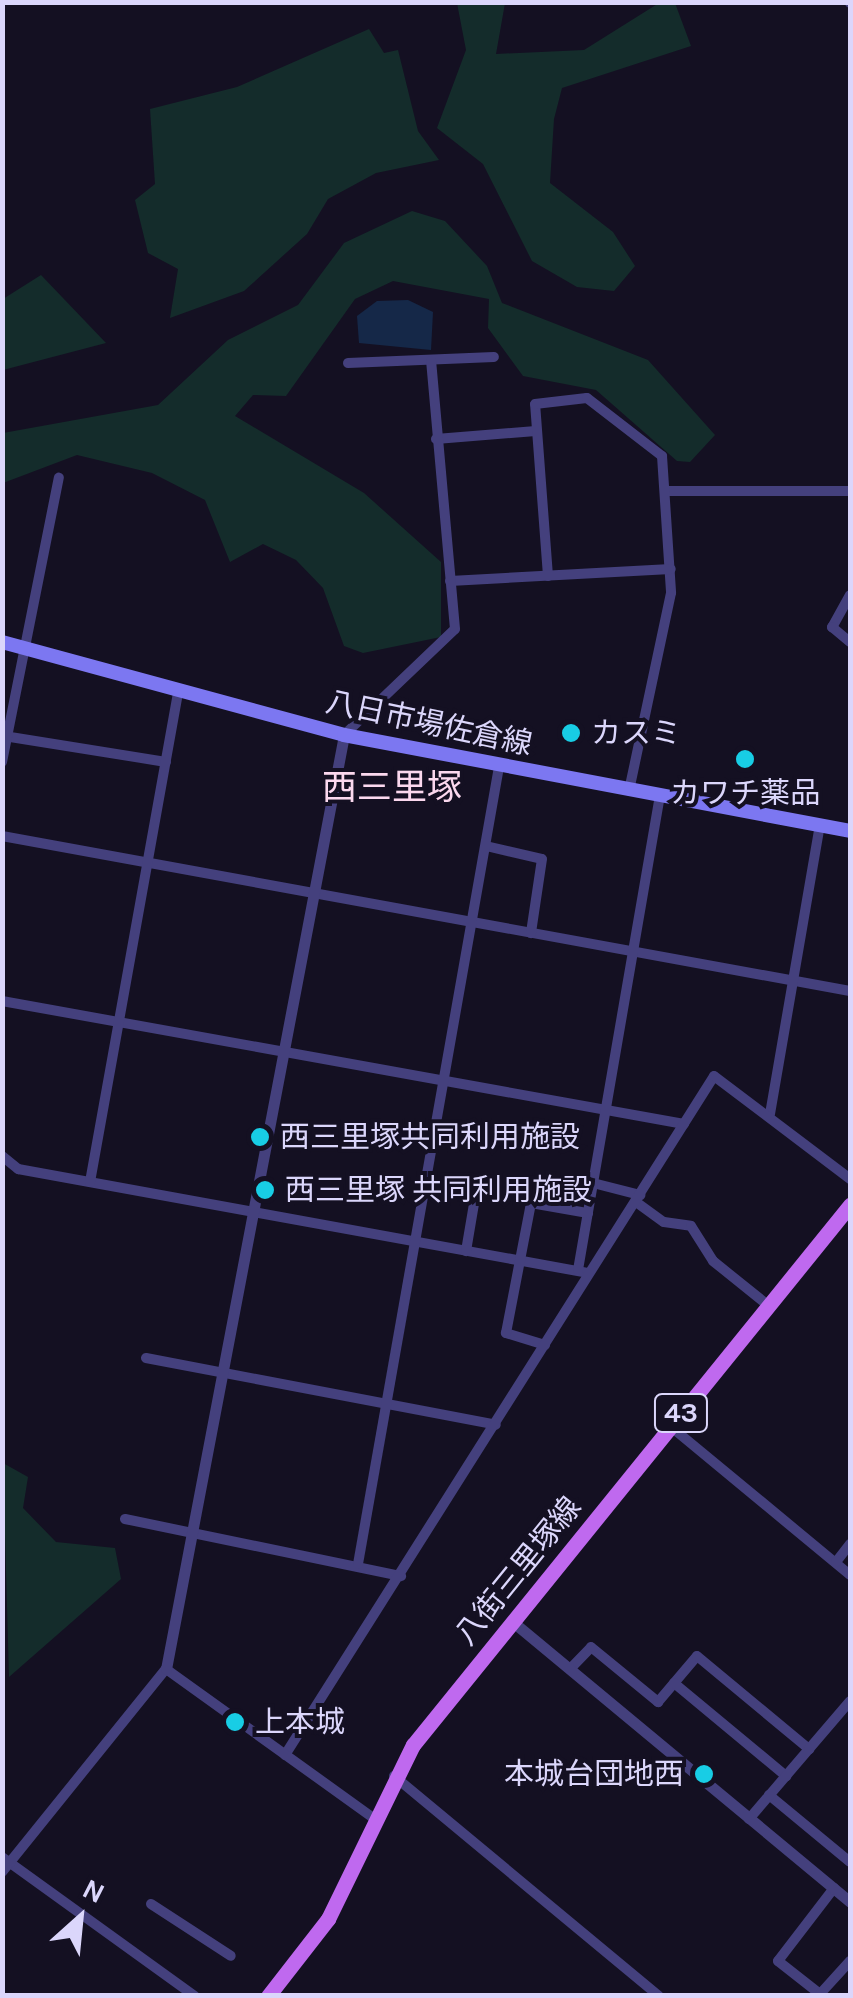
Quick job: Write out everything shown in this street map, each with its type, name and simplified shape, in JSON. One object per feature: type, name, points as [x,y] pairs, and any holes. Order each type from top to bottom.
[{"type":"main road","name":"八日市場佐倉線","points":[[2,642],[344,734],[500,767],[850,831]]},
{"type":"main road","name":"八街三里塚線","points":[[268,1996],[328,1918],[394,1776],[513,1622],[850,1206]]},
{"type":"street","points":[[348,363],[494,357]]},
{"type":"street","points":[[196,1996],[5,1864],[166,1669],[310,892],[344,734],[452,638],[431,361]]},
{"type":"street","points":[[548,576],[536,431],[544,396],[587,398],[662,456],[671,569],[629,791]]},
{"type":"street","points":[[436,439],[536,431]]},
{"type":"street","points":[[2,762],[21,648],[59,478]]},
{"type":"street","points":[[665,491],[850,491]]},
{"type":"street","points":[[450,581],[671,569]]},
{"type":"street","points":[[850,595],[832,628],[850,642]]},
{"type":"street","points":[[90,1182],[178,691]]},
{"type":"street","points":[[5,736],[166,762]]},
{"type":"street","points":[[358,1564],[500,767]]},
{"type":"street","points":[[583,1272],[588,1213],[660,796]]},
{"type":"street","points":[[770,1114],[820,826]]},
{"type":"street","points":[[2,836],[850,992]]},
{"type":"street","points":[[486,846],[542,859],[530,933]]},
{"type":"street","points":[[2,1001],[684,1124]]},
{"type":"street","points":[[286,1755],[496,1426],[583,1272],[638,1198],[714,1076],[770,1114],[850,1179]]},
{"type":"street","points":[[2,1156],[18,1169],[583,1272]]},
{"type":"street","points":[[428,1182],[476,1192],[466,1251]]},
{"type":"street","points":[[594,1183],[638,1198],[664,1222],[692,1226],[712,1261],[769,1306]]},
{"type":"street","points":[[545,1345],[506,1333],[531,1203],[588,1213]]},
{"type":"street","points":[[146,1358],[496,1426]]},
{"type":"street","points":[[670,1426],[850,1574]]},
{"type":"street","points":[[125,1520],[358,1564],[401,1576]]},
{"type":"street","points":[[836,1562],[850,1544]]},
{"type":"street","points":[[513,1622],[850,1902]]},
{"type":"street","points":[[570,1669],[590,1647],[658,1702],[697,1656],[809,1749]]},
{"type":"street","points":[[166,1669],[374,1819]]},
{"type":"street","points":[[674,1683],[786,1776]]},
{"type":"street","points":[[750,1818],[850,1701]]},
{"type":"street","points":[[394,1776],[659,1996]]},
{"type":"street","points":[[770,1795],[850,1862]]},
{"type":"street","points":[[834,1888],[778,1961],[820,1994],[850,1962]]},
{"type":"street","points":[[151,1904],[232,1956]]},
{"type":"green space","points":[[457,3],[505,3],[496,54],[584,50],[659,3],[675,3],[691,46],[562,88],[554,119],[550,183],[613,232],[635,266],[614,291],[577,287],[532,261],[483,164],[437,128],[466,50]]},
{"type":"green space","points":[[369,29],[384,53],[398,50],[418,131],[439,160],[376,173],[328,199],[307,234],[244,291],[170,318],[178,269],[148,253],[135,200],[155,184],[150,109],[237,87]]},
{"type":"green space","points":[[412,211],[445,221],[487,266],[502,303],[648,360],[715,435],[690,462],[677,461],[596,390],[523,376],[488,328],[489,299],[393,281],[355,299],[286,396],[253,395],[235,416],[364,493],[441,562],[441,637],[363,653],[344,646],[323,588],[296,560],[263,544],[230,562],[205,500],[152,473],[77,455],[3,483],[3,433],[158,405],[228,340],[298,305],[344,243]]},
{"type":"green space","points":[[41,275],[106,343],[3,370],[3,299]]},
{"type":"green space","points":[[3,1463],[28,1477],[23,1508],[56,1542],[115,1548],[121,1579],[9,1677]]},
{"type":"water","points":[[408,300],[433,312],[431,350],[359,343],[357,316],[377,301]]},
{"type":"place","name":"カスミ","points":[[571,733]]},
{"type":"place","name":"カワチ薬品","points":[[745,759]]},
{"type":"place","name":"西三里塚共同利用施設","points":[[260,1137]]},
{"type":"place","name":"西三里塚 共同利用施設","points":[[265,1190]]},
{"type":"place","name":"上本城","points":[[235,1722]]},
{"type":"place","name":"本城台団地西","points":[[704,1774]]},
{"type":"district","name":"西三里塚","points":[[392,788]]}]
